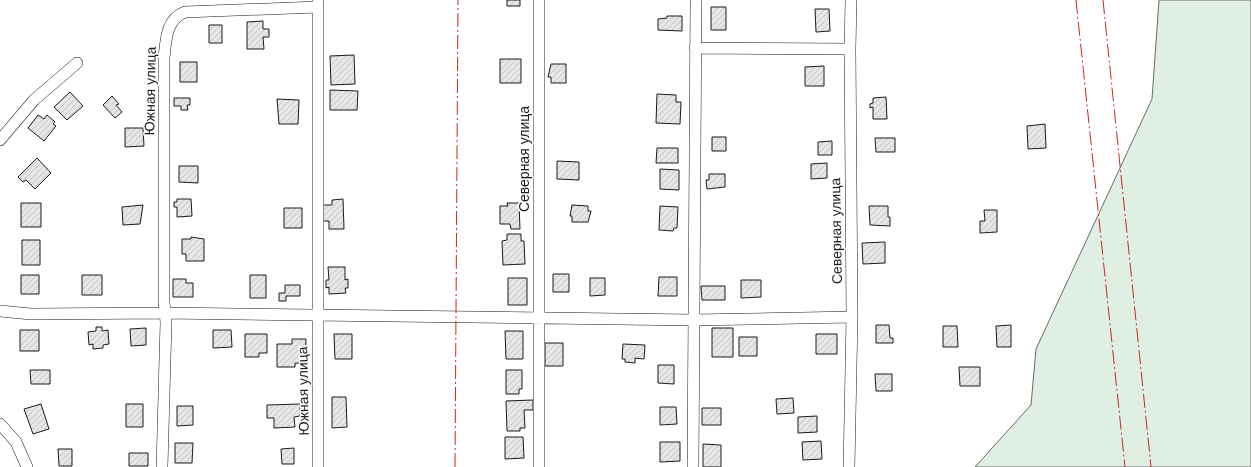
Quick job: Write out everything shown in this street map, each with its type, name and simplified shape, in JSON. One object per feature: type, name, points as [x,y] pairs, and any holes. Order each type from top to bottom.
[{"type":"street","name":"Северная улица","points":[[539,0],[539,467]]},
{"type":"street","points":[[693,467],[696,0]]},
{"type":"street","name":"Северная улица","points":[[850,467],[852,317],[851,0]]},
{"type":"street","name":"Южная улица","points":[[162,467],[166,322],[164,313],[164,58],[169,26],[175,17],[185,12],[318,4],[318,467]]},
{"type":"street","points":[[695,48],[850,49]]},
{"type":"street","points":[[0,140],[34,100],[77,63]]},
{"type":"street","points":[[0,311],[31,314],[164,313],[693,320],[852,317]]},
{"type":"street","points":[[0,424],[16,442],[27,467]]},
{"type":"green space","points":[[1159,0],[1251,0],[1251,467],[975,467],[1031,405],[1036,349],[1152,99]]},
{"type":"building","points":[[507,0],[520,0],[520,6],[507,6]]},
{"type":"building","points":[[711,7],[726,7],[726,30],[711,30]]},
{"type":"building","points":[[815,9],[829,9],[830,31],[816,32]]},
{"type":"building","points":[[667,16],[682,16],[682,31],[658,30],[658,19],[667,18]]},
{"type":"building","points":[[263,21],[263,29],[269,29],[269,37],[263,37],[264,49],[247,49],[247,22]]},
{"type":"building","points":[[209,25],[222,25],[222,43],[209,43]]},
{"type":"building","points":[[354,55],[355,84],[331,85],[330,56]]},
{"type":"building","points":[[500,59],[521,59],[521,83],[500,83]]},
{"type":"building","points":[[180,62],[197,62],[197,82],[180,82]]},
{"type":"building","points":[[551,64],[566,64],[566,83],[551,83],[551,77],[548,77]]},
{"type":"building","points":[[824,66],[824,86],[805,86],[805,67]]},
{"type":"building","points":[[330,90],[358,91],[357,110],[330,110]]},
{"type":"building","points":[[70,92],[83,106],[67,120],[54,107]]},
{"type":"building","points":[[657,94],[676,95],[676,102],[681,102],[680,124],[656,123]]},
{"type":"building","points":[[112,96],[119,104],[116,105],[122,112],[115,118],[103,105]]},
{"type":"building","points":[[886,97],[887,119],[873,119],[873,107],[870,108],[870,104],[873,103],[873,98]]},
{"type":"building","points":[[174,98],[190,98],[190,105],[187,105],[188,110],[181,110],[181,106],[174,106]]},
{"type":"building","points":[[277,99],[299,100],[298,124],[279,124]]},
{"type":"building","points":[[38,115],[44,119],[47,115],[55,122],[53,124],[56,126],[44,141],[28,128]]},
{"type":"building","points":[[1045,124],[1046,148],[1028,149],[1027,126]]},
{"type":"building","points":[[125,128],[143,128],[144,146],[125,147]]},
{"type":"building","points":[[712,137],[726,137],[726,151],[712,151]]},
{"type":"building","points":[[875,138],[895,138],[895,152],[876,152]]},
{"type":"building","points":[[832,141],[832,155],[818,155],[818,142]]},
{"type":"building","points":[[657,148],[678,148],[678,163],[656,163]]},
{"type":"building","points":[[37,158],[51,173],[35,189],[26,180],[23,182],[18,177]]},
{"type":"building","points":[[557,161],[579,162],[579,180],[557,179]]},
{"type":"building","points":[[827,163],[827,178],[811,179],[811,164]]},
{"type":"building","points":[[179,166],[198,166],[198,183],[179,182]]},
{"type":"building","points":[[660,169],[679,170],[679,190],[660,189]]},
{"type":"building","points":[[709,174],[725,174],[725,187],[707,189],[706,180],[709,180]]},
{"type":"building","points":[[177,199],[191,199],[192,216],[177,217],[177,207],[174,207],[174,202],[177,202]]},
{"type":"building","points":[[343,199],[344,229],[329,229],[329,221],[323,221],[322,205],[332,205],[332,200]]},
{"type":"building","points":[[21,203],[41,203],[41,227],[21,227]]},
{"type":"building","points":[[507,203],[519,203],[520,229],[511,229],[510,224],[500,224],[500,206],[508,206]]},
{"type":"building","points":[[143,205],[140,224],[123,225],[122,207]]},
{"type":"building","points":[[572,205],[588,206],[588,211],[591,211],[588,222],[572,222],[572,216],[570,216]]},
{"type":"building","points":[[660,206],[678,207],[677,228],[674,228],[673,231],[659,230]]},
{"type":"building","points":[[869,206],[888,206],[890,226],[870,225]]},
{"type":"building","points":[[284,208],[302,208],[302,228],[284,228]]},
{"type":"building","points":[[984,210],[997,210],[997,232],[980,233],[980,221],[985,221]]},
{"type":"building","points":[[507,234],[521,234],[521,241],[524,241],[525,264],[503,265],[502,241],[507,240]]},
{"type":"building","points":[[191,237],[204,239],[204,261],[186,261],[186,254],[182,254],[182,239],[191,239]]},
{"type":"building","points":[[22,240],[40,240],[40,265],[22,265]]},
{"type":"building","points":[[885,242],[885,263],[863,264],[862,243]]},
{"type":"building","points":[[328,267],[345,267],[345,280],[348,279],[348,288],[345,288],[346,293],[329,294],[329,287],[326,288],[326,280],[329,280]]},
{"type":"building","points":[[553,274],[569,274],[569,292],[553,292]]},
{"type":"building","points":[[21,275],[39,275],[39,294],[21,294]]},
{"type":"building","points":[[82,275],[102,275],[102,295],[82,295]]},
{"type":"building","points":[[250,275],[266,275],[266,298],[250,298]]},
{"type":"building","points":[[659,277],[677,277],[677,296],[658,296]]},
{"type":"building","points":[[508,278],[527,278],[527,305],[508,305]]},
{"type":"building","points":[[590,278],[605,278],[605,295],[590,296]]},
{"type":"building","points":[[173,279],[186,279],[186,283],[193,283],[193,297],[173,297]]},
{"type":"building","points":[[741,280],[761,280],[761,297],[741,298]]},
{"type":"building","points":[[285,285],[300,285],[300,296],[286,296],[286,301],[279,301],[279,293],[285,293]]},
{"type":"building","points":[[701,286],[725,286],[725,300],[702,300]]},
{"type":"building","points":[[876,325],[889,325],[890,338],[893,338],[893,343],[876,343]]},
{"type":"building","points":[[1011,325],[1011,347],[997,347],[996,326]]},
{"type":"building","points":[[943,326],[957,326],[958,347],[943,347]]},
{"type":"building","points":[[96,327],[102,327],[102,331],[108,330],[109,344],[103,345],[103,348],[93,349],[93,344],[89,345],[88,332],[96,331]]},
{"type":"building","points":[[146,328],[146,345],[131,346],[130,329]]},
{"type":"building","points":[[712,328],[733,328],[733,357],[712,357]]},
{"type":"building","points":[[20,330],[39,330],[39,351],[20,351]]},
{"type":"building","points":[[213,330],[231,330],[232,347],[213,348]]},
{"type":"building","points":[[505,331],[523,331],[523,359],[506,359]]},
{"type":"building","points":[[245,334],[267,334],[267,353],[259,353],[259,357],[245,357]]},
{"type":"building","points":[[334,334],[352,334],[352,359],[335,359]]},
{"type":"building","points":[[816,334],[837,334],[837,354],[816,354]]},
{"type":"building","points":[[739,337],[757,337],[757,356],[739,356]]},
{"type":"building","points":[[292,339],[306,339],[305,364],[295,363],[295,367],[277,367],[277,344],[292,344]]},
{"type":"building","points":[[545,343],[563,343],[563,366],[545,366]]},
{"type":"building","points":[[623,344],[645,345],[644,359],[635,358],[635,363],[625,362],[625,359],[622,359]]},
{"type":"building","points":[[658,365],[674,365],[674,384],[658,383]]},
{"type":"building","points":[[959,367],[980,367],[980,386],[960,386]]},
{"type":"building","points":[[30,370],[50,370],[50,384],[31,384]]},
{"type":"building","points":[[506,370],[522,370],[522,389],[519,389],[519,394],[506,394]]},
{"type":"building","points":[[875,374],[892,374],[892,391],[876,391]]},
{"type":"building","points":[[332,397],[346,397],[347,427],[332,428]]},
{"type":"building","points":[[793,398],[794,413],[777,414],[776,399]]},
{"type":"building","points":[[533,400],[533,410],[524,410],[525,428],[520,428],[520,431],[507,431],[506,401]]},
{"type":"building","points":[[41,404],[49,429],[33,434],[24,409]]},
{"type":"building","points":[[126,404],[143,404],[143,427],[126,427]]},
{"type":"building","points":[[300,404],[300,416],[294,417],[295,427],[274,428],[274,418],[267,418],[267,405]]},
{"type":"building","points":[[177,406],[193,406],[193,425],[177,426]]},
{"type":"building","points":[[660,407],[676,407],[677,424],[660,425]]},
{"type":"building","points":[[702,408],[721,408],[721,425],[702,425]]},
{"type":"building","points":[[817,416],[817,432],[798,433],[798,417]]},
{"type":"building","points":[[505,437],[523,437],[524,458],[505,459]]},
{"type":"building","points":[[821,441],[822,459],[803,460],[802,442]]},
{"type":"building","points":[[660,442],[680,442],[680,461],[660,462]]},
{"type":"building","points":[[175,443],[193,443],[192,463],[175,463]]},
{"type":"building","points":[[703,444],[721,445],[721,467],[703,467]]},
{"type":"building","points":[[294,448],[294,464],[282,464],[281,449]]},
{"type":"building","points":[[58,449],[72,449],[72,466],[59,466]]},
{"type":"building","points":[[129,453],[148,453],[148,466],[129,466]]},
{"type":"power","points":[[455,467],[458,0]]},
{"type":"power","points":[[1076,0],[1125,467]]},
{"type":"power","points":[[1103,0],[1151,467]]}]
